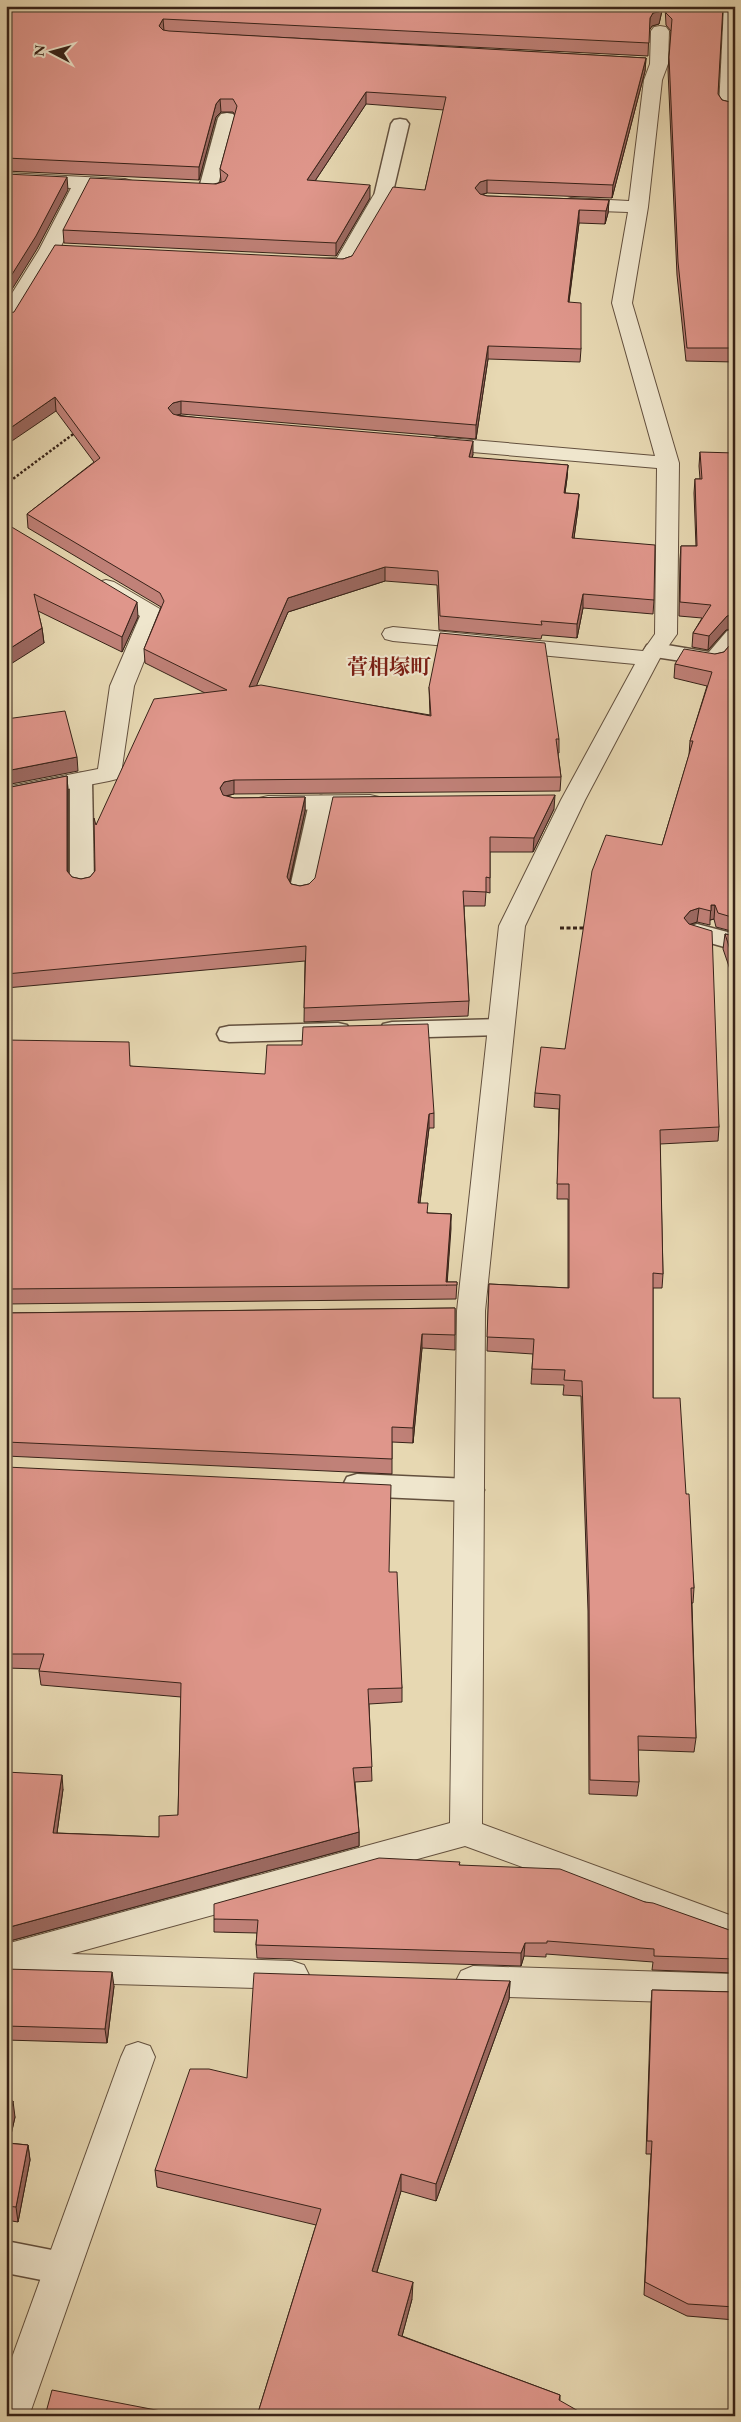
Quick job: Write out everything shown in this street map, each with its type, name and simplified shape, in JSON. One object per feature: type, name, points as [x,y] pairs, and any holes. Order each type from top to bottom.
[{"type":"street","points":[[728,108],[733,6]]},
{"type":"street","points":[[466,1832],[471,1311],[512,926],[573,800],[652,654],[666,634],[668,463],[622,303],[638,207],[653,80],[649,63],[660,31]]},
{"type":"street","points":[[6,179],[140,185]]},
{"type":"street","points":[[6,320],[49,250],[83,183]]},
{"type":"street","points":[[189,188],[212,189]]},
{"type":"street","points":[[294,262],[343,264],[383,196]]},
{"type":"street","points":[[553,204],[638,207]]},
{"type":"street","points":[[49,250],[68,251]]},
{"type":"street","points":[[419,442],[668,463]]},
{"type":"street","points":[[6,794],[109,774],[122,686],[152,614],[92,578]]},
{"type":"street","points":[[393,634],[652,654]]},
{"type":"street","points":[[544,800],[573,800]]},
{"type":"street","points":[[243,803],[389,802]]},
{"type":"street","points":[[441,1312],[471,1311]]},
{"type":"street","points":[[6,1958],[466,1832],[735,1930]]},
{"type":"street","points":[[6,1967],[322,1976]]},
{"type":"street","points":[[440,1980],[735,1989]]},
{"type":"street","points":[[10,2416],[138,2057]]},
{"type":"lane","points":[[212,189],[227,118]]},
{"type":"lane","points":[[383,196],[400,124]]},
{"type":"lane","points":[[652,654],[714,659],[735,636]]},
{"type":"lane","points":[[81,780],[82,885]]},
{"type":"lane","points":[[301,892],[321,803]]},
{"type":"lane","points":[[697,932],[735,942]]},
{"type":"lane","points":[[229,1034],[501,1027]]},
{"type":"lane","points":[[333,1484],[470,1490]]},
{"type":"lane","points":[[6,2257],[62,2268]]},
{"type":"path","points":[[6,484],[82,427]]},
{"type":"path","points":[[512,926],[590,929]]},
{"type":"building","points":[[6,6],[661,6],[659,12],[653,13],[650,18],[649,43],[163,19],[159,26],[163,30],[169,31],[646,58],[613,185],[487,180],[480,182],[475,188],[480,194],[487,196],[609,200],[606,211],[579,210],[568,302],[581,303],[581,349],[488,346],[476,425],[181,401],[173,403],[168,408],[173,414],[180,416],[473,441],[469,457],[568,465],[564,493],[579,494],[572,538],[655,545],[654,600],[583,594],[577,624],[541,621],[542,625],[440,616],[438,571],[385,567],[288,598],[249,687],[261,685],[431,716],[429,687],[440,633],[545,643],[559,739],[556,739],[561,777],[234,780],[224,782],[220,788],[223,795],[234,798],[305,797],[287,877],[291,884],[300,886],[309,884],[315,878],[333,797],[555,795],[534,838],[490,837],[490,878],[486,877],[486,892],[463,891],[469,1001],[304,1008],[306,946],[6,974],[6,788],[67,776],[67,871],[72,877],[81,879],[90,877],[95,871],[94,818],[96,825],[154,699],[227,690],[144,649],[164,601],[160,593],[27,514],[100,458],[55,397],[6,431],[6,314],[14,312],[55,245],[343,259],[352,256],[393,187],[425,190],[446,97],[366,92],[307,180],[370,185],[336,243],[63,230],[90,178],[216,184],[225,181],[228,175],[220,169],[237,106],[233,99],[220,99],[216,104],[199,167],[6,158]]},
{"type":"building","points":[[666,6],[723,6],[718,94],[722,100],[730,102],[735,100],[735,348],[687,348],[678,262],[669,57],[672,19],[666,13]]},
{"type":"building","points":[[6,174],[67,177],[36,236],[6,284]]},
{"type":"building","points":[[700,452],[735,453],[735,614],[727,616],[709,636],[693,633],[711,605],[680,602],[681,546],[697,546],[695,479],[702,479]]},
{"type":"building","points":[[10,526],[137,602],[122,637],[34,594],[42,628],[6,651],[6,529]]},
{"type":"building","points":[[735,639],[735,918],[718,913],[715,905],[711,905],[711,911],[699,908],[690,911],[684,918],[689,924],[712,931],[719,1127],[660,1130],[663,1274],[653,1273],[653,1398],[680,1398],[686,1494],[689,1494],[694,1588],[691,1588],[696,1738],[638,1736],[639,1782],[590,1780],[589,1597],[582,1381],[564,1380],[565,1370],[532,1369],[534,1339],[487,1337],[489,1284],[569,1288],[569,1184],[557,1184],[560,1095],[535,1093],[541,1047],[565,1049],[592,871],[606,835],[662,845],[693,741],[690,741],[712,672],[675,664],[684,649],[715,654],[724,652]]},
{"type":"building","points":[[65,711],[77,757],[6,771],[6,719]]},
{"type":"building","points":[[725,934],[735,936],[735,965]]},
{"type":"building","points":[[428,1024],[434,1113],[429,1114],[418,1203],[428,1203],[427,1213],[451,1214],[446,1282],[457,1282],[457,1285],[6,1289],[6,1040],[129,1042],[130,1066],[265,1074],[267,1045],[302,1045],[303,1027]]},
{"type":"building","points":[[455,1308],[455,1335],[422,1334],[413,1428],[392,1427],[392,1459],[6,1442],[6,1313]]},
{"type":"building","points":[[6,1467],[391,1485],[389,1572],[397,1572],[402,1688],[368,1689],[372,1767],[353,1768],[359,1832],[6,1928],[6,1772],[62,1775],[53,1833],[159,1837],[159,1816],[178,1815],[181,1683],[39,1671],[44,1654],[6,1654]]},
{"type":"building","points":[[379,1858],[460,1862],[459,1865],[560,1869],[645,1902],[653,1903],[735,1932],[735,1959],[654,1956],[654,1949],[547,1941],[547,1943],[525,1943],[521,1953],[256,1945],[258,1920],[214,1919],[214,1904]]},
{"type":"building","points":[[6,1969],[112,1972],[105,2029],[6,2026]]},
{"type":"building","points":[[254,1973],[510,1981],[436,2184],[401,2174],[372,2271],[413,2282],[398,2335],[560,2395],[559,2400],[587,2416],[257,2416],[321,2209],[155,2170],[190,2069],[209,2069],[247,2078]]},
{"type":"building","points":[[652,1990],[735,1992],[735,2307],[688,2304],[645,2282],[652,2141],[647,2141]]},
{"type":"building","points":[[6,2100],[13,2101],[6,2132]]},
{"type":"building","points":[[6,2143],[28,2145],[16,2207],[6,2206]]},
{"type":"building","points":[[52,2390],[187,2416],[45,2416]]},
{"type":"district","name":"菅相塚町","points":[[389,667]]}]
